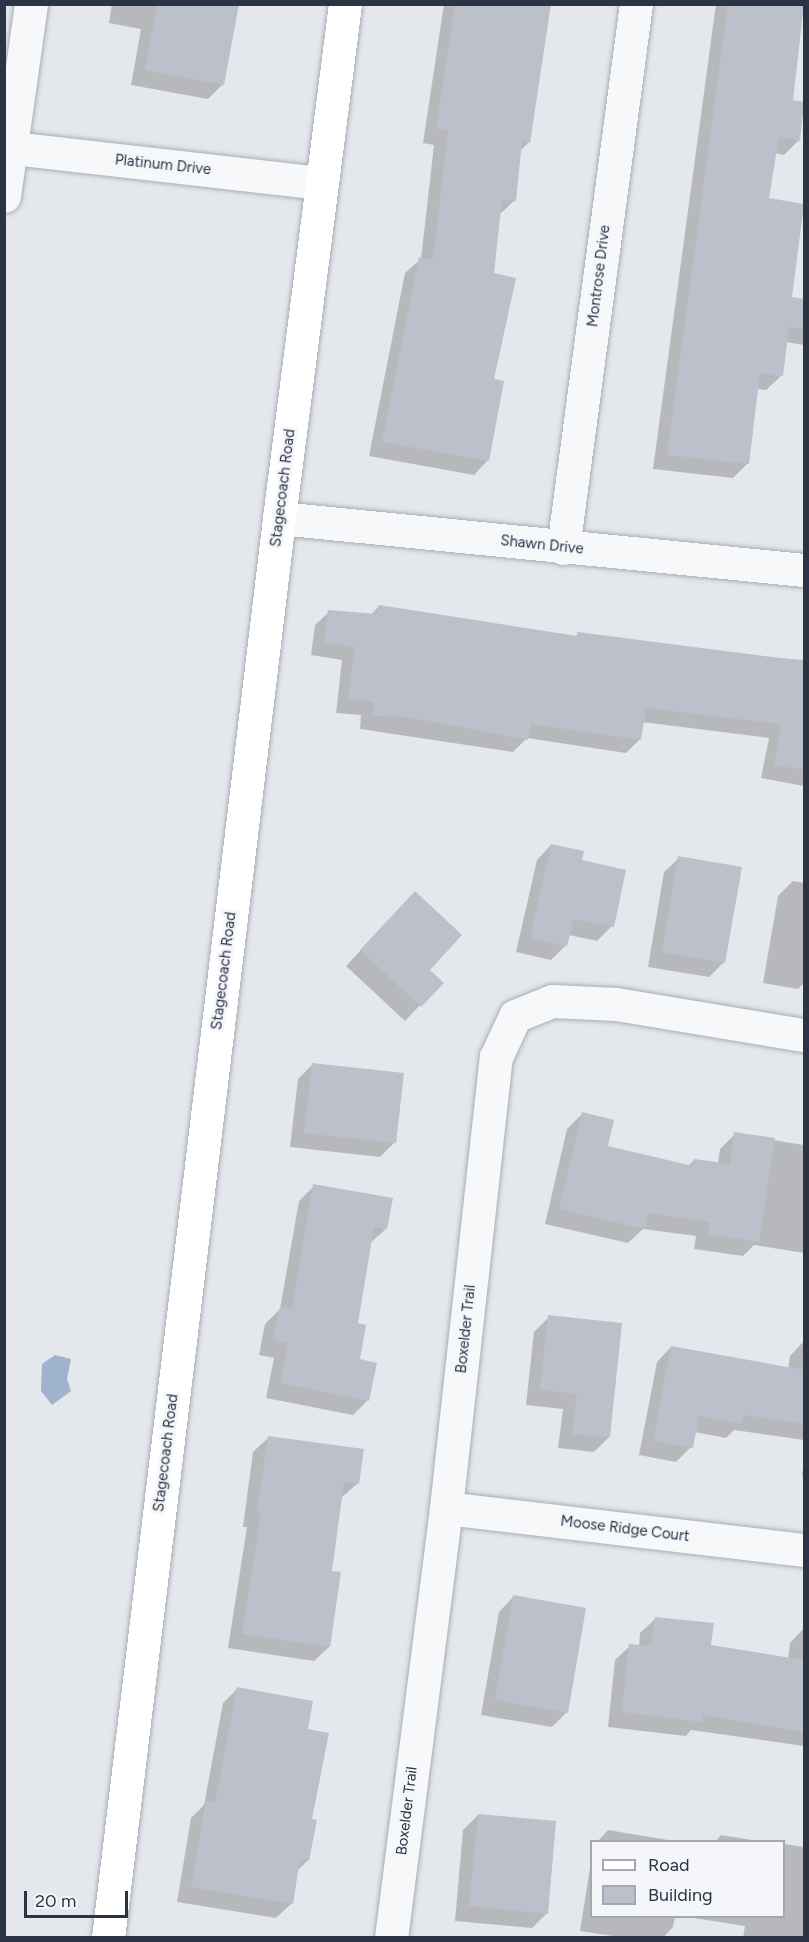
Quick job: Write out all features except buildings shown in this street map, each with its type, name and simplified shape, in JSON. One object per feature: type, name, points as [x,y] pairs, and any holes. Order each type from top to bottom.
[{"type":"main road","name":"Stagecoach Road","points":[[108,1938],[279,518],[345,4]]},
{"type":"street","points":[[4,196],[8,148],[31,4]]},
{"type":"street","name":"Montrose Drive","points":[[563,548],[636,4]]},
{"type":"street","name":"Platinum Drive","points":[[8,148],[321,183]]},
{"type":"street","name":"Shawn Drive","points":[[279,518],[563,548],[804,570]]},
{"type":"street","name":"Boxelder Trail","points":[[391,1938],[446,1508],[496,1057],[515,1016],[552,1002],[616,1004],[804,1035]]},
{"type":"street","name":"Moose Ridge Court","points":[[446,1508],[804,1550]]},
{"type":"water","points":[[55,1355],[71,1359],[67,1379],[71,1391],[52,1405],[41,1391],[42,1364]]}]
